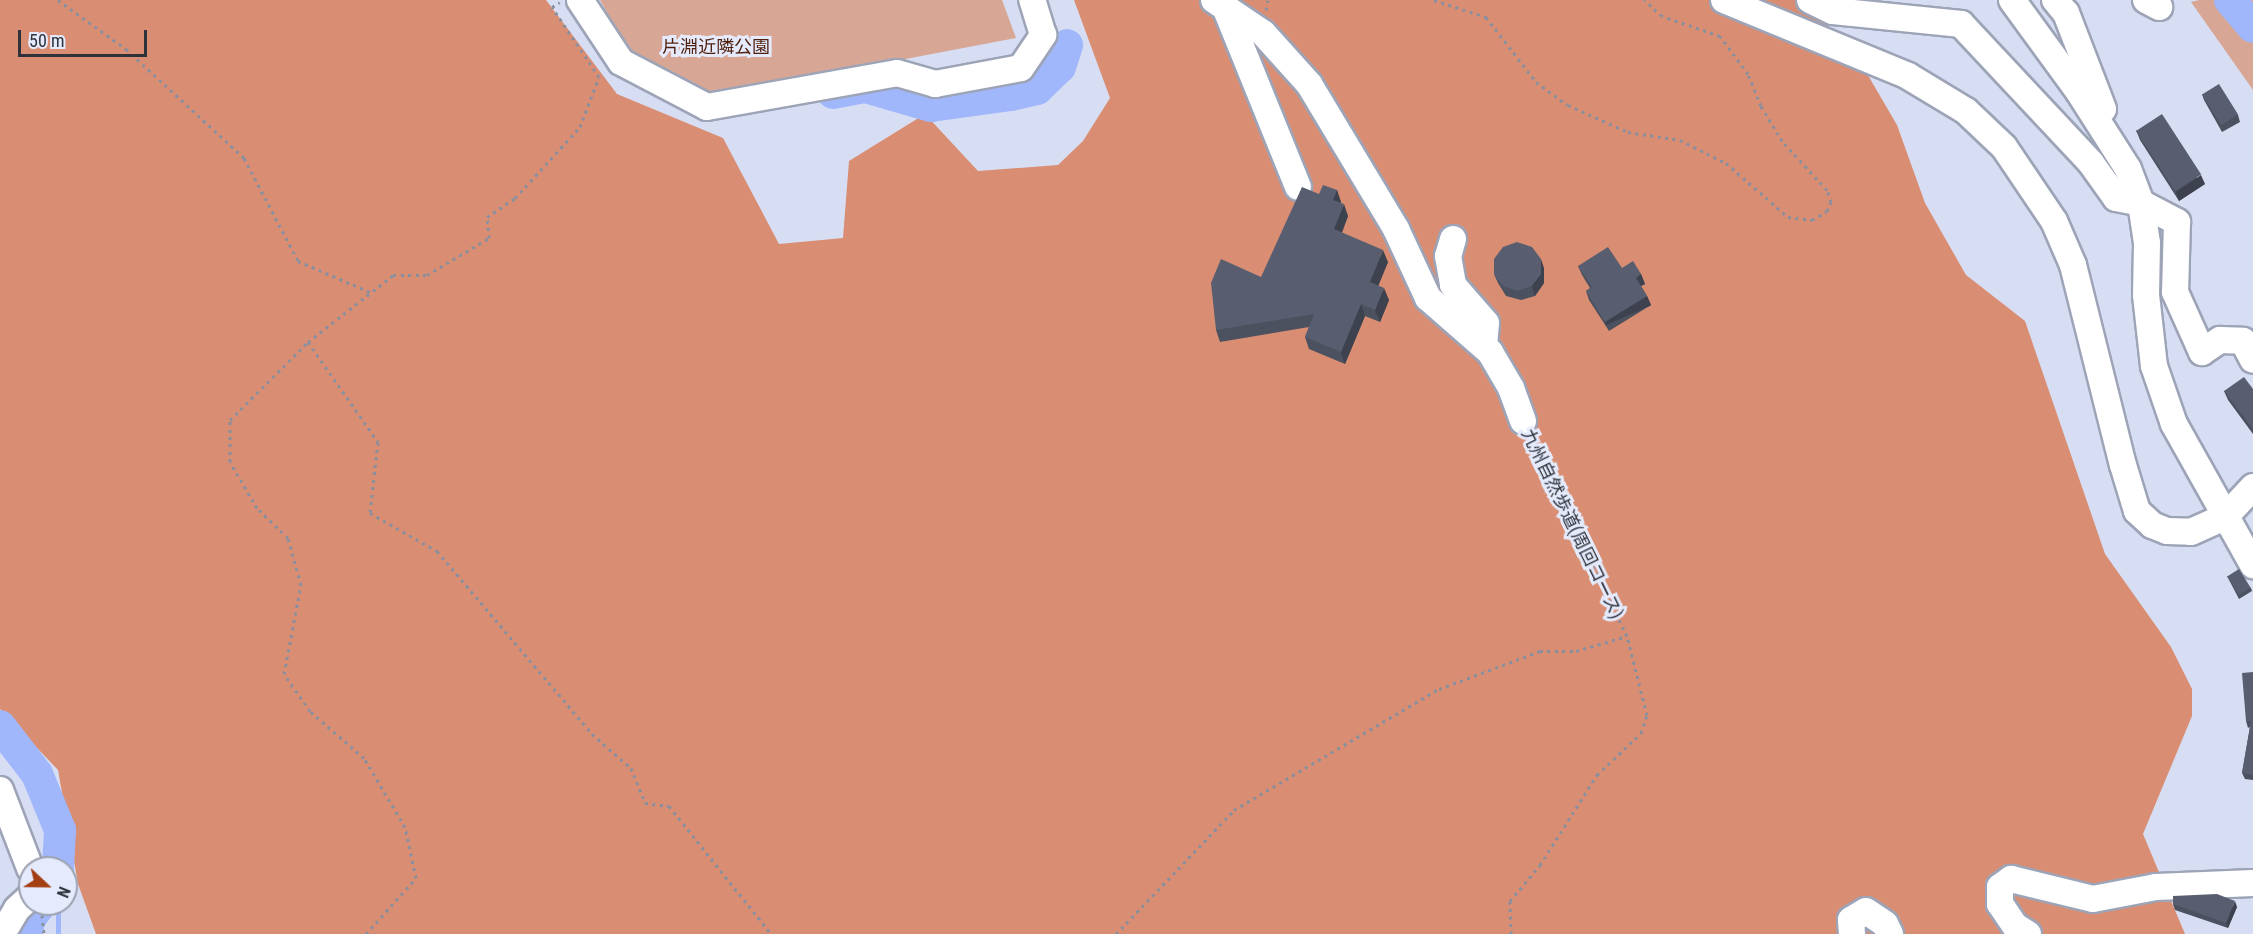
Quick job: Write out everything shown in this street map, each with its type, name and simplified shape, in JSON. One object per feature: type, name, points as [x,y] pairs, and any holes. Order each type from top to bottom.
[{"type":"street","points":[[580,0],[621,62],[707,106],[897,73],[935,84],[1021,68],[1043,34],[1032,0]]},
{"type":"street","points":[[1724,0],[1908,76],[1966,111],[2004,147],[2054,221],[2073,265],[2137,510],[2152,525],[2167,531],[2191,532],[2225,517],[2253,487]]},
{"type":"street","points":[[1810,0],[1833,11],[1961,24],[2091,163],[2116,198],[2141,203],[2177,222],[2175,292],[2202,352],[2220,340],[2243,341],[2253,360]]},
{"type":"street","points":[[2012,0],[2079,93],[2128,169]]},
{"type":"street","points":[[2055,0],[2066,13],[2141,203],[2148,243],[2146,295],[2154,366],[2174,424],[2253,565]]},
{"type":"street","points":[[1219,3],[1298,187]]},
{"type":"street","name":"九州自然歩道(周回コース)","points":[[1219,3],[1263,33],[1309,84],[1336,123],[1396,228],[1428,298],[1484,345],[1511,388],[1522,421]]},
{"type":"street","points":[[1453,239],[1448,256],[1453,285],[1486,323],[1484,345]]},
{"type":"street","points":[[0,790],[25,856]]},
{"type":"street","points":[[2028,934],[2015,926],[2000,904],[2000,887],[2011,879],[2093,899],[2156,887],[2253,883]]},
{"type":"street","points":[[2,934],[18,909]]},
{"type":"street","points":[[1852,934],[1851,920],[1866,911],[1885,924],[1890,934]]},
{"type":"path","points":[[58,0],[126,48],[244,158],[298,261],[370,292]]},
{"type":"path","points":[[366,934],[416,878],[405,827],[364,758],[310,711],[284,674],[301,585],[288,538],[257,508],[231,462],[230,420],[308,342],[393,275],[427,275],[489,238],[487,216],[515,198],[580,127],[599,77],[552,7],[563,0]]},
{"type":"path","points":[[1434,0],[1486,16],[1536,82],[1568,105],[1628,132],[1680,140],[1726,163],[1788,217],[1812,220],[1827,211],[1832,202],[1827,190],[1782,141],[1761,106],[1748,74],[1720,36],[1662,16],[1644,0]]},
{"type":"path","points":[[308,342],[378,442],[370,513],[437,551],[592,734],[631,768],[645,803],[669,806],[771,934]]},
{"type":"path","name":"九州自然歩道(周回コース)","points":[[1116,934],[1234,810],[1438,689],[1540,651],[1576,651],[1627,636],[1522,421]]},
{"type":"path","points":[[1511,934],[1510,902],[1540,865],[1597,774],[1641,733],[1647,715],[1627,636]]},
{"type":"path","points":[[39,916],[44,934]]},
{"type":"green space","name":"片淵近隣公園","points":[[600,0],[1002,0],[1016,38],[710,96],[632,57]]},
{"type":"green space","points":[[2253,0],[2253,90],[2191,2]]},
{"type":"shaded area","points":[[0,0],[546,0],[617,94],[723,138],[779,244],[843,238],[849,161],[925,114],[978,171],[1058,165],[1083,141],[1110,98],[1074,0],[1803,0],[1855,53],[1897,125],[1925,203],[1966,275],[2025,321],[2105,554],[2171,647],[2192,689],[2192,716],[2143,834],[2185,934],[96,934],[78,884],[78,856],[73,856],[58,770],[0,709]]},
{"type":"building","points":[[2219,84],[2238,115],[2221,125],[2202,95]]},
{"type":"building","points":[[2162,114],[2201,174],[2175,191],[2136,131]]},
{"type":"building","points":[[1323,185],[1337,190],[1333,200],[1344,204],[1334,229],[1383,250],[1370,282],[1384,288],[1375,310],[1361,304],[1341,352],[1305,337],[1314,314],[1216,330],[1211,283],[1221,259],[1261,277],[1302,187],[1319,194]]},
{"type":"building","points":[[1517,242],[1532,247],[1541,259],[1541,274],[1532,286],[1517,291],[1503,286],[1494,274],[1494,259],[1503,247]]},
{"type":"building","points":[[1608,247],[1622,268],[1633,261],[1641,274],[1636,278],[1647,296],[1605,322],[1586,291],[1592,287],[1578,266]]},
{"type":"building","points":[[2244,377],[2253,389],[2253,429],[2224,391]]},
{"type":"building","points":[[2239,569],[2251,588],[2239,595],[2227,576]]},
{"type":"building","points":[[2253,672],[2253,775],[2242,773],[2251,721],[2246,721],[2242,673]]},
{"type":"building","points":[[2217,894],[2235,901],[2226,923],[2173,904],[2173,896]]},
{"type":"waterway","points":[[2230,0],[2253,27]]},
{"type":"waterway","points":[[833,93],[865,87],[931,106],[1011,95],[1037,89],[1060,67],[1067,45]]},
{"type":"waterway","points":[[0,726],[37,774],[60,830],[59,856]]},
{"type":"waterway","points":[[26,934],[32,916]]},
{"type":"waterway","points":[[58,916],[58,934]]}]
